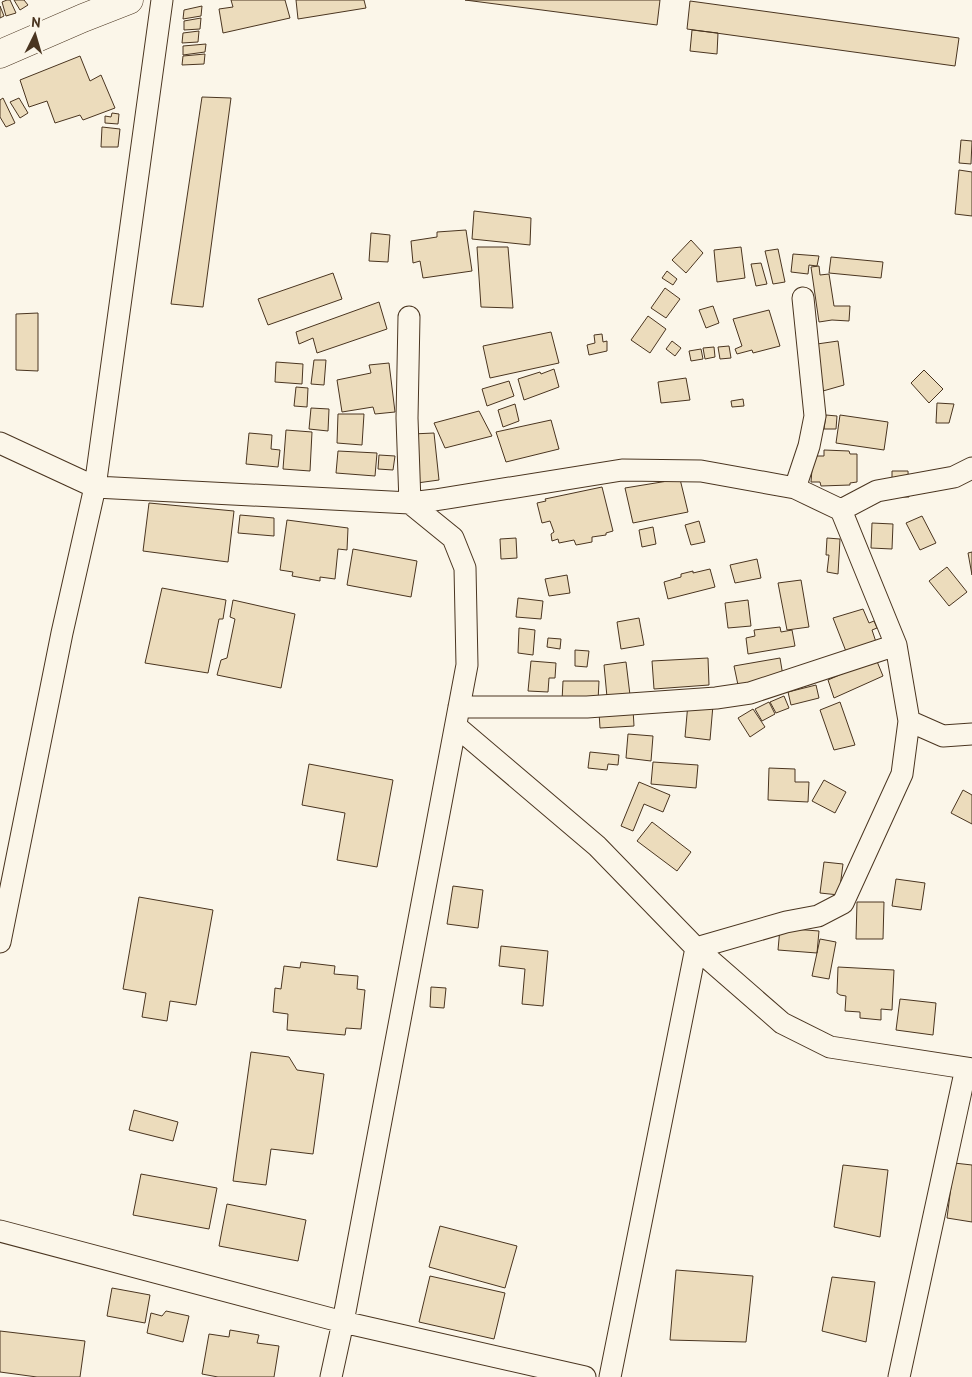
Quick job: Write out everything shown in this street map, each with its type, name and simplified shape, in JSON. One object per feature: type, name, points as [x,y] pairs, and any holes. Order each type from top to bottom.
[{"type":"main road","points":[[0,54],[82,9],[129,0]]},
{"type":"street","points":[[0,942],[62,633],[96,487],[162,0]]},
{"type":"street","points":[[795,488],[809,446],[815,416],[803,298]]},
{"type":"street","points":[[332,1377],[467,665],[465,568],[453,538],[410,503],[407,418],[409,317]]},
{"type":"street","points":[[0,443],[96,487],[410,503],[622,470],[701,471],[795,488],[840,510],[896,645],[909,721],[902,774],[843,903],[818,916],[786,922],[696,948]]},
{"type":"street","points":[[840,510],[877,491],[954,477],[972,468]]},
{"type":"street","points":[[458,717],[716,698],[750,692],[896,645]]},
{"type":"street","points":[[458,717],[597,846],[696,948],[782,1023],[830,1047],[969,1069],[899,1377]]},
{"type":"street","points":[[909,721],[943,736],[972,734]]},
{"type":"street","points":[[610,1377],[696,948]]},
{"type":"street","points":[[0,1231],[343,1322],[585,1377]]},
{"type":"building","points":[[10,0],[16,13],[6,16],[2,2]]},
{"type":"building","points":[[14,0],[24,0],[28,5],[20,10]]},
{"type":"building","points":[[231,0],[285,0],[290,18],[223,33],[219,9],[233,7]]},
{"type":"building","points":[[296,0],[364,0],[366,8],[298,19]]},
{"type":"building","points":[[465,0],[660,0],[657,25]]},
{"type":"building","points":[[690,1],[959,38],[955,66],[687,29]]},
{"type":"building","points":[[0,6],[4,16],[0,18]]},
{"type":"building","points":[[202,6],[201,16],[183,19],[184,10]]},
{"type":"building","points":[[201,18],[200,29],[184,30],[184,21]]},
{"type":"building","points":[[692,30],[718,33],[717,54],[690,51]]},
{"type":"building","points":[[199,31],[198,42],[182,43],[183,33]]},
{"type":"building","points":[[206,44],[205,52],[183,55],[183,46]]},
{"type":"building","points":[[205,54],[204,64],[182,65],[183,56]]},
{"type":"building","points":[[80,56],[90,81],[101,75],[115,108],[83,120],[80,115],[55,123],[47,101],[29,107],[20,80]]},
{"type":"building","points":[[202,97],[231,98],[203,307],[171,304]]},
{"type":"building","points":[[3,98],[15,123],[6,127],[0,117],[0,100]]},
{"type":"building","points":[[19,98],[28,113],[20,118],[10,102]]},
{"type":"building","points":[[112,113],[119,114],[118,124],[105,123],[105,116],[111,117]]},
{"type":"building","points":[[102,127],[120,129],[118,147],[101,147]]},
{"type":"building","points":[[961,140],[972,141],[971,164],[959,163]]},
{"type":"building","points":[[959,170],[972,172],[972,216],[955,214]]},
{"type":"building","points":[[474,211],[531,218],[530,245],[472,239]]},
{"type":"building","points":[[466,230],[472,271],[423,278],[420,261],[413,263],[411,241],[437,237],[437,232]]},
{"type":"building","points":[[371,233],[390,235],[388,262],[369,261]]},
{"type":"building","points":[[691,240],[703,253],[686,273],[672,260]]},
{"type":"building","points":[[477,247],[508,247],[513,308],[481,307]]},
{"type":"building","points":[[741,247],[745,278],[717,282],[714,250]]},
{"type":"building","points":[[778,249],[785,282],[773,284],[765,251]]},
{"type":"building","points":[[793,254],[819,256],[817,266],[809,265],[808,274],[791,272]]},
{"type":"building","points":[[831,257],[883,262],[881,278],[829,273]]},
{"type":"building","points":[[761,263],[767,284],[756,286],[751,264]]},
{"type":"building","points":[[819,266],[820,275],[829,274],[834,306],[850,306],[849,321],[832,320],[819,322],[811,267]]},
{"type":"building","points":[[667,271],[677,279],[673,285],[662,278]]},
{"type":"building","points":[[333,273],[342,299],[268,325],[258,299]]},
{"type":"building","points":[[665,288],[680,299],[666,318],[651,308]]},
{"type":"building","points":[[379,302],[387,329],[317,353],[313,338],[299,344],[296,332]]},
{"type":"building","points":[[713,306],[719,323],[706,328],[699,310]]},
{"type":"building","points":[[769,310],[780,346],[753,353],[752,350],[737,354],[735,349],[742,346],[733,319]]},
{"type":"building","points":[[38,313],[38,371],[16,370],[16,314]]},
{"type":"building","points":[[648,316],[666,329],[650,353],[631,340]]},
{"type":"building","points":[[551,332],[559,363],[490,378],[483,346]]},
{"type":"building","points":[[602,334],[603,342],[607,341],[607,351],[589,355],[587,345],[595,343],[594,335]]},
{"type":"building","points":[[672,341],[681,348],[675,356],[666,349]]},
{"type":"building","points":[[838,341],[844,385],[823,391],[817,344]]},
{"type":"building","points":[[729,346],[731,358],[720,359],[718,347]]},
{"type":"building","points":[[714,347],[715,357],[705,359],[703,348]]},
{"type":"building","points":[[701,349],[703,359],[691,361],[689,351]]},
{"type":"building","points":[[314,360],[326,360],[324,385],[311,384]]},
{"type":"building","points":[[276,362],[303,364],[302,384],[275,382]]},
{"type":"building","points":[[389,363],[395,412],[375,414],[373,407],[342,412],[337,380],[371,373],[369,365]]},
{"type":"building","points":[[554,369],[559,387],[524,400],[518,379]]},
{"type":"building","points":[[924,370],[943,389],[929,403],[911,383]]},
{"type":"building","points":[[686,378],[690,400],[661,403],[658,382]]},
{"type":"building","points":[[509,381],[514,396],[487,406],[482,389]]},
{"type":"building","points":[[296,387],[308,388],[307,407],[294,406]]},
{"type":"building","points":[[743,399],[744,406],[732,407],[731,401]]},
{"type":"building","points":[[937,403],[954,404],[949,423],[936,423]]},
{"type":"building","points":[[515,404],[519,421],[503,427],[498,410]]},
{"type":"building","points":[[311,408],[329,409],[328,431],[309,429]]},
{"type":"building","points":[[479,411],[492,436],[445,448],[434,423]]},
{"type":"building","points":[[338,414],[364,414],[362,445],[337,443]]},
{"type":"building","points":[[826,415],[837,416],[836,429],[824,429]]},
{"type":"building","points":[[840,415],[888,422],[884,450],[836,443]]},
{"type":"building","points":[[551,420],[559,449],[506,462],[496,432]]},
{"type":"building","points":[[286,430],[312,432],[310,471],[283,469]]},
{"type":"building","points":[[249,433],[272,435],[271,449],[280,450],[278,467],[246,464]]},
{"type":"building","points":[[434,433],[439,480],[417,483],[412,434]]},
{"type":"building","points":[[824,450],[849,451],[850,454],[857,454],[857,482],[850,483],[850,485],[821,486],[820,482],[811,482],[813,456],[824,456]]},
{"type":"building","points":[[338,451],[377,453],[375,476],[336,473]]},
{"type":"building","points":[[379,455],[395,456],[393,470],[378,469]]},
{"type":"building","points":[[892,471],[908,471],[909,497],[892,497]]},
{"type":"building","points":[[680,479],[688,512],[633,523],[625,488]]},
{"type":"building","points":[[602,487],[613,531],[606,533],[606,535],[592,537],[592,542],[576,545],[574,540],[559,543],[558,539],[552,541],[551,534],[554,532],[550,521],[542,523],[537,503],[546,501],[545,499]]},
{"type":"building","points":[[149,503],[234,511],[228,562],[143,551]]},
{"type":"building","points":[[240,515],[274,518],[274,536],[238,533]]},
{"type":"building","points":[[922,516],[936,543],[920,550],[906,523]]},
{"type":"building","points":[[287,520],[348,528],[347,550],[338,549],[335,579],[320,577],[320,581],[292,576],[293,572],[280,570]]},
{"type":"building","points":[[699,521],[705,542],[691,545],[685,525]]},
{"type":"building","points":[[872,523],[893,524],[892,549],[871,548]]},
{"type":"building","points":[[653,527],[656,544],[642,547],[639,530]]},
{"type":"building","points":[[516,538],[517,558],[501,559],[500,539]]},
{"type":"building","points":[[827,538],[840,539],[838,574],[827,572],[829,555],[826,555]]},
{"type":"building","points":[[353,549],[417,561],[411,597],[347,585]]},
{"type":"building","points":[[972,552],[972,575],[968,553]]},
{"type":"building","points":[[757,559],[761,578],[735,583],[730,565]]},
{"type":"building","points":[[947,567],[967,592],[949,606],[929,581]]},
{"type":"building","points":[[710,569],[715,587],[668,599],[664,582],[681,577],[681,574]]},
{"type":"building","points":[[567,575],[570,593],[549,596],[545,579]]},
{"type":"building","points":[[801,580],[809,627],[787,630],[778,583]]},
{"type":"building","points":[[162,588],[226,600],[223,619],[219,619],[208,673],[145,663]]},
{"type":"building","points":[[518,598],[543,601],[541,619],[516,617]]},
{"type":"building","points":[[233,600],[295,614],[281,688],[217,675],[221,660],[227,658],[235,619],[230,617]]},
{"type":"building","points":[[748,600],[751,626],[728,628],[725,603]]},
{"type":"building","points":[[863,609],[869,623],[874,621],[877,628],[872,630],[877,645],[847,654],[833,618]]},
{"type":"building","points":[[639,618],[644,645],[621,649],[617,622]]},
{"type":"building","points":[[780,627],[781,632],[792,630],[795,646],[748,654],[746,638],[755,636],[754,630]]},
{"type":"building","points":[[519,628],[535,630],[533,655],[518,653]]},
{"type":"building","points":[[548,638],[561,639],[560,649],[547,647]]},
{"type":"building","points":[[575,650],[589,651],[587,667],[575,666]]},
{"type":"building","points":[[708,658],[709,685],[654,689],[652,661]]},
{"type":"building","points":[[780,658],[783,676],[738,685],[734,666]]},
{"type":"building","points":[[876,659],[883,676],[834,698],[828,680]]},
{"type":"building","points":[[531,661],[556,663],[555,678],[549,678],[548,692],[528,691]]},
{"type":"building","points":[[626,662],[630,695],[607,697],[604,665]]},
{"type":"building","points":[[563,681],[599,681],[598,701],[562,701]]},
{"type":"building","points":[[816,685],[819,698],[791,705],[788,692]]},
{"type":"building","points":[[784,696],[789,708],[776,713],[770,702]]},
{"type":"building","points":[[769,702],[775,714],[762,721],[755,709]]},
{"type":"building","points":[[840,702],[855,745],[834,750],[820,710]]},
{"type":"building","points":[[688,703],[713,705],[710,740],[685,737]]},
{"type":"building","points":[[633,709],[634,726],[600,728],[599,712]]},
{"type":"building","points":[[753,709],[765,727],[750,737],[738,718]]},
{"type":"building","points":[[628,734],[653,736],[651,761],[626,758]]},
{"type":"building","points":[[590,752],[619,755],[618,765],[608,764],[607,770],[588,768]]},
{"type":"building","points":[[653,762],[698,765],[696,788],[651,784]]},
{"type":"building","points":[[309,764],[393,780],[377,867],[337,860],[345,813],[302,805]]},
{"type":"building","points":[[769,768],[795,769],[795,782],[809,782],[808,802],[768,800]]},
{"type":"building","points":[[824,780],[846,792],[835,813],[812,801]]},
{"type":"building","points":[[639,782],[670,795],[663,812],[644,804],[633,831],[621,826]]},
{"type":"building","points":[[963,790],[972,795],[972,824],[951,813]]},
{"type":"building","points":[[652,822],[691,852],[677,871],[637,841]]},
{"type":"building","points":[[824,862],[843,864],[839,895],[820,893]]},
{"type":"building","points":[[896,879],[925,883],[921,910],[892,906]]},
{"type":"building","points":[[453,886],[483,890],[478,928],[447,924]]},
{"type":"building","points":[[139,897],[213,910],[196,1005],[170,1001],[167,1021],[142,1017],[146,993],[123,989]]},
{"type":"building","points":[[857,902],[884,902],[883,939],[856,939]]},
{"type":"building","points":[[780,928],[819,931],[817,953],[778,950]]},
{"type":"building","points":[[820,939],[836,942],[829,979],[812,976]]},
{"type":"building","points":[[501,946],[548,951],[543,1006],[522,1004],[525,969],[499,966]]},
{"type":"building","points":[[301,962],[335,966],[334,974],[358,976],[357,989],[365,990],[361,1029],[346,1028],[345,1035],[287,1030],[288,1014],[273,1012],[275,988],[281,989],[284,966],[300,968]]},
{"type":"building","points":[[838,967],[894,970],[892,1010],[881,1009],[881,1020],[860,1018],[860,1012],[845,1011],[846,996],[837,993]]},
{"type":"building","points":[[431,987],[446,988],[444,1008],[430,1007]]},
{"type":"building","points":[[900,999],[936,1003],[933,1035],[896,1030]]},
{"type":"building","points":[[251,1052],[289,1057],[297,1070],[324,1074],[313,1154],[271,1149],[266,1185],[233,1181]]},
{"type":"building","points":[[134,1110],[178,1122],[173,1141],[129,1130]]},
{"type":"building","points":[[954,1163],[972,1165],[972,1222],[947,1218]]},
{"type":"building","points":[[843,1165],[888,1170],[880,1237],[834,1227]]},
{"type":"building","points":[[141,1174],[217,1188],[209,1229],[133,1215]]},
{"type":"building","points":[[227,1204],[306,1220],[298,1261],[219,1246]]},
{"type":"building","points":[[440,1226],[517,1246],[505,1288],[429,1267]]},
{"type":"building","points":[[676,1270],[753,1276],[746,1342],[670,1340]]},
{"type":"building","points":[[430,1276],[505,1293],[494,1339],[419,1322]]},
{"type":"building","points":[[832,1277],[875,1282],[866,1342],[822,1331]]},
{"type":"building","points":[[112,1288],[150,1295],[145,1323],[107,1316]]},
{"type":"building","points":[[166,1311],[189,1316],[183,1342],[147,1333],[151,1313],[162,1316]]},
{"type":"building","points":[[230,1330],[259,1335],[257,1343],[279,1346],[274,1377],[218,1377],[202,1374],[209,1334],[229,1337]]},
{"type":"building","points":[[0,1331],[85,1341],[80,1377],[37,1377],[0,1372]]}]
